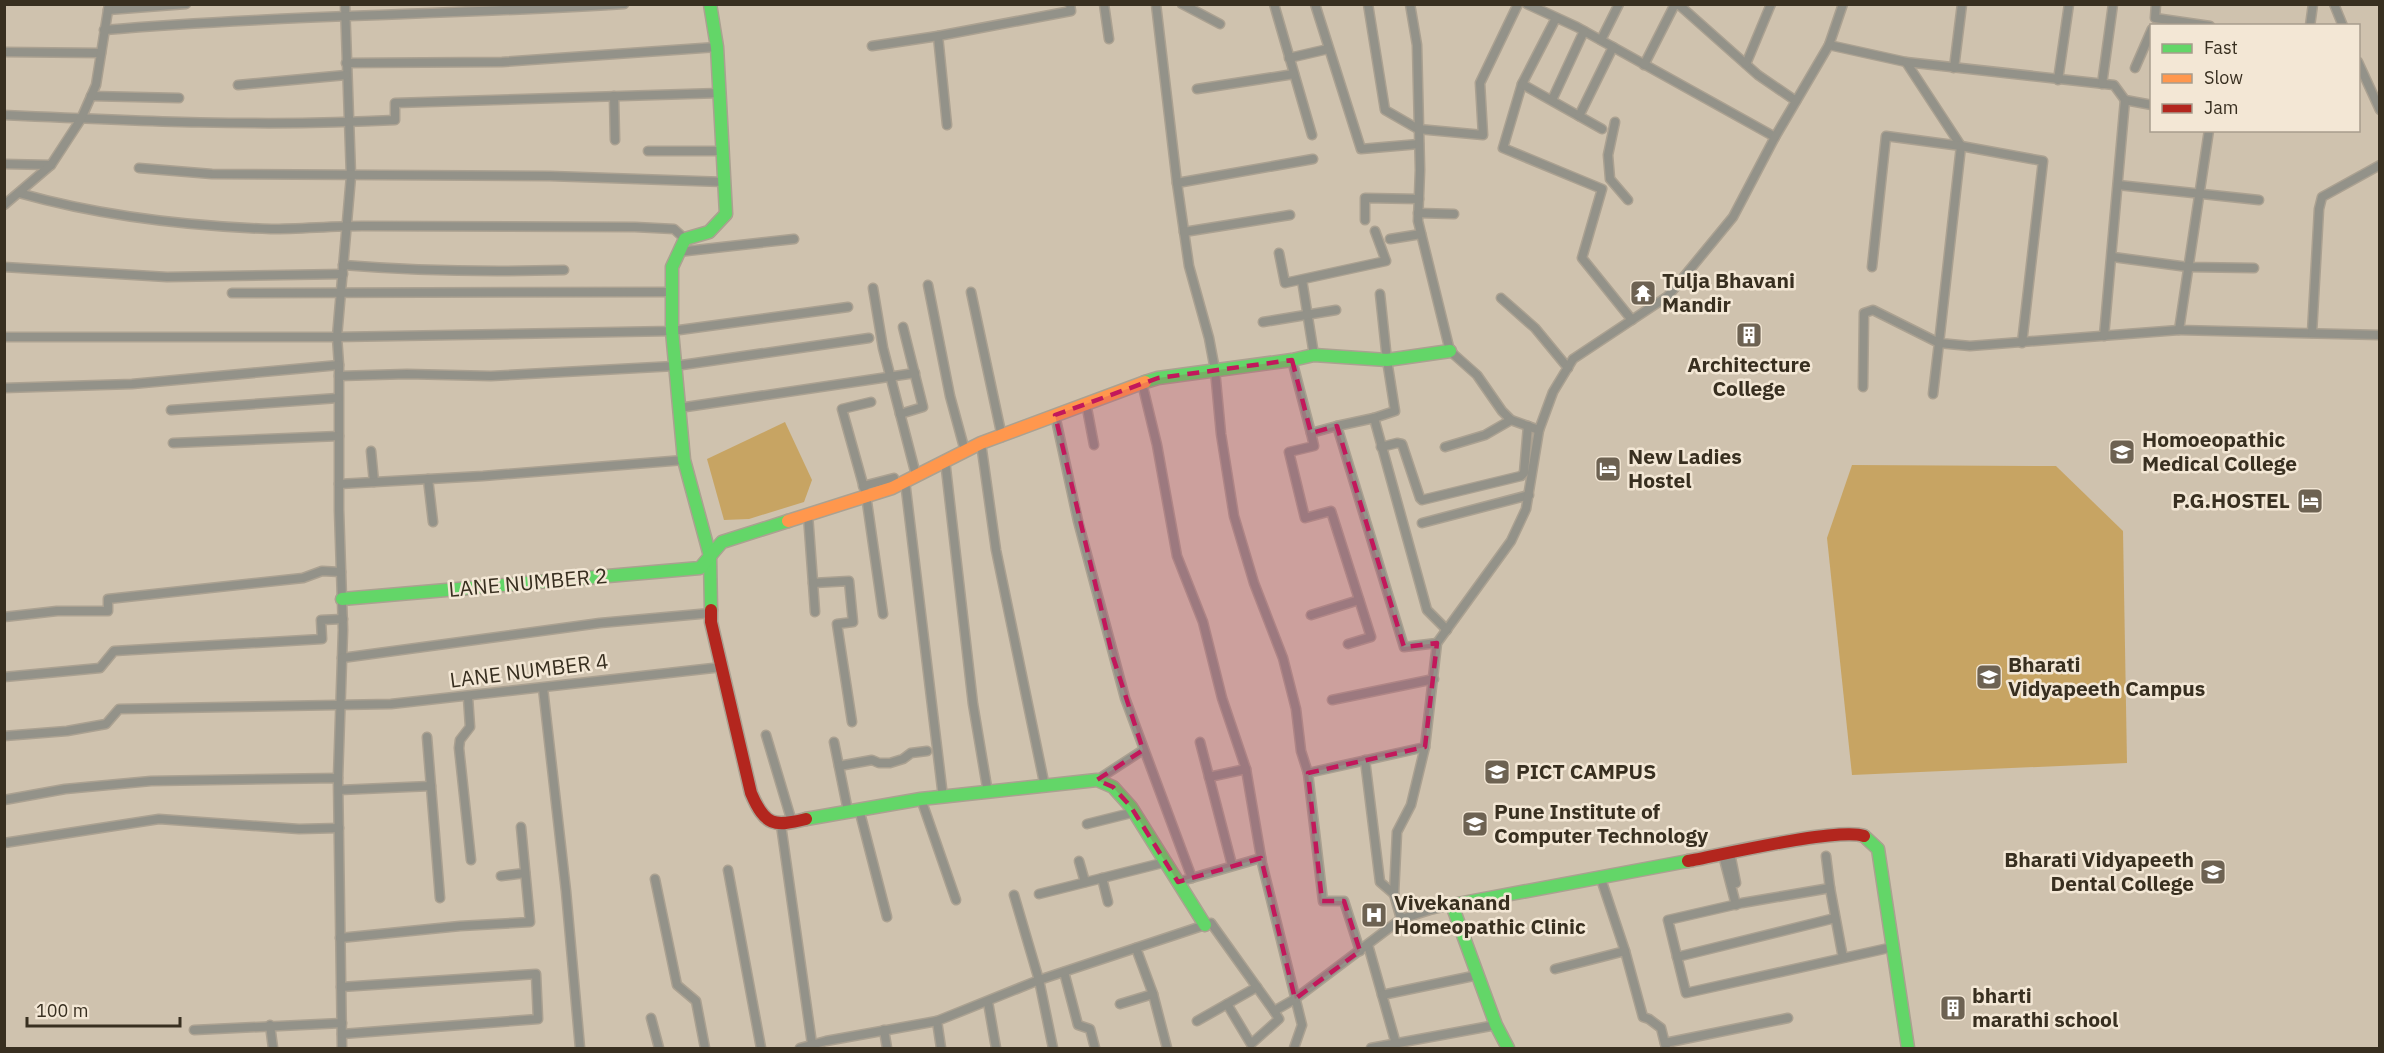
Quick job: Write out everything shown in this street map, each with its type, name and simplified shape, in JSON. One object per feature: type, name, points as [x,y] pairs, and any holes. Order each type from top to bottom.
[{"type":"street","points":[[4,205],[51,165],[81,119],[96,85],[108,7],[186,4]]},
{"type":"street","points":[[342,1048],[338,778],[343,619],[337,337],[351,176],[345,4]]},
{"type":"street","points":[[426,4],[427,15]]},
{"type":"street","points":[[104,30],[248,19],[427,15],[624,4]]},
{"type":"street","points":[[710,4],[717,47],[726,214],[709,232],[685,239],[678,252],[672,267],[672,332],[684,460],[710,556],[711,613],[751,793],[758,807],[766,819],[787,823],[921,799],[1097,780],[1143,750]]},
{"type":"street","points":[[872,46],[1071,11],[1070,4]]},
{"type":"street","points":[[1104,4],[1109,39]]},
{"type":"street","points":[[1156,4],[1189,266],[1209,338],[1215,370],[1221,434],[1234,516],[1254,583],[1283,658],[1296,709],[1300,751],[1308,773],[1323,901],[1344,901],[1360,951]]},
{"type":"street","points":[[1182,4],[1220,24]]},
{"type":"street","points":[[1274,4],[1312,135]]},
{"type":"street","points":[[1315,4],[1361,149],[1419,144]]},
{"type":"street","points":[[1368,4],[1385,110],[1418,129],[1483,135],[1480,83],[1518,4]]},
{"type":"street","points":[[1410,4],[1417,45],[1418,213],[1421,234],[1450,351],[1477,375],[1511,420],[1539,430]]},
{"type":"street","points":[[1527,4],[1601,40],[1775,137]]},
{"type":"street","points":[[1601,40],[1619,4]]},
{"type":"street","points":[[1644,65],[1677,4],[1746,64],[1796,101]]},
{"type":"street","points":[[1746,64],[1771,4]]},
{"type":"street","points":[[1401,920],[1394,894],[1397,832],[1412,806],[1425,747],[1437,644],[1511,541],[1526,509],[1539,430],[1553,392],[1573,359],[1668,296],[1733,217],[1775,137],[1828,45],[1843,4]]},
{"type":"street","points":[[1954,68],[1962,4]]},
{"type":"street","points":[[2058,80],[2069,4]]},
{"type":"street","points":[[2102,84],[2113,4]]},
{"type":"street","points":[[2153,24],[2156,4]]},
{"type":"street","points":[[2310,24],[2313,4]]},
{"type":"street","points":[[2334,4],[2342,24]]},
{"type":"street","points":[[1556,18],[1522,84],[1503,148],[1602,189],[1582,258],[1632,320]]},
{"type":"street","points":[[1552,100],[1584,31]]},
{"type":"street","points":[[2135,68],[2150,31]]},
{"type":"street","points":[[938,36],[947,125]]},
{"type":"street","points":[[1828,45],[1905,62],[2114,85],[2125,100],[2104,336]]},
{"type":"street","points":[[346,63],[502,62],[717,47]]},
{"type":"street","points":[[1579,116],[1613,47]]},
{"type":"street","points":[[1289,58],[1328,49]]},
{"type":"street","points":[[4,52],[101,53]]},
{"type":"street","points":[[1905,62],[1961,146],[1933,394]]},
{"type":"street","points":[[2360,67],[2379,110]]},
{"type":"street","points":[[1197,89],[1294,74]]},
{"type":"street","points":[[238,85],[346,75]]},
{"type":"street","points":[[1522,84],[1602,129]]},
{"type":"street","points":[[4,115],[81,119],[348,122],[395,120],[395,103],[720,93]]},
{"type":"street","points":[[92,96],[179,98]]},
{"type":"street","points":[[614,96],[615,140]]},
{"type":"street","points":[[2125,100],[2150,105]]},
{"type":"street","points":[[1615,122],[1608,155],[1610,179],[1628,200]]},
{"type":"street","points":[[2179,330],[2209,132]]},
{"type":"street","points":[[1872,267],[1886,136],[1961,146],[2043,161],[2022,343]]},
{"type":"street","points":[[648,151],[723,151]]},
{"type":"street","points":[[1177,183],[1313,159]]},
{"type":"street","points":[[4,164],[51,165]]},
{"type":"street","points":[[2312,333],[2319,209],[2322,197],[2379,165]]},
{"type":"street","points":[[139,168],[212,174],[550,176],[725,182]]},
{"type":"street","points":[[2118,185],[2259,200]]},
{"type":"street","points":[[19,194],[121,216],[273,229],[346,226],[635,227],[675,229],[685,239]]},
{"type":"street","points":[[1365,220],[1365,198],[1419,199]]},
{"type":"street","points":[[1418,213],[1454,214]]},
{"type":"street","points":[[1184,232],[1290,215]]},
{"type":"street","points":[[1279,253],[1285,284],[1386,261],[1375,231]]},
{"type":"street","points":[[1390,239],[1421,234]]},
{"type":"street","points":[[678,252],[794,239]]},
{"type":"street","points":[[2112,257],[2188,267],[2254,268]]},
{"type":"street","points":[[4,267],[167,277],[343,270],[564,270]]},
{"type":"street","points":[[1302,280],[1314,355]]},
{"type":"street","points":[[928,285],[950,396],[965,451]]},
{"type":"street","points":[[873,288],[883,348],[900,414],[905,478],[943,797]]},
{"type":"street","points":[[232,293],[671,292]]},
{"type":"street","points":[[971,292],[1002,437]]},
{"type":"street","points":[[1311,433],[1395,411],[1380,294]]},
{"type":"street","points":[[1501,298],[1536,327],[1568,368]]},
{"type":"street","points":[[4,337],[337,337],[672,332],[848,307]]},
{"type":"street","points":[[1263,322],[1336,310]]},
{"type":"street","points":[[1863,387],[1864,313],[1873,310],[1939,343],[1970,346],[2179,330],[2379,335]]},
{"type":"street","points":[[900,414],[923,408],[903,327]]},
{"type":"street","points":[[339,375],[491,375],[675,366],[869,338]]},
{"type":"street","name":"LANE NUMBER 2","points":[[342,599],[700,568],[722,542],[808,515],[865,490],[892,488],[905,478],[981,443],[1158,378],[1314,355],[1387,360],[1450,351]]},
{"type":"street","points":[[1292,360],[1314,446],[1289,452],[1305,518],[1331,512],[1371,637],[1348,644]]},
{"type":"street","points":[[4,388],[132,384],[339,365]]},
{"type":"street","points":[[679,408],[915,373]]},
{"type":"street","points":[[1142,383],[1157,446],[1177,556],[1203,621],[1222,698],[1246,769],[1261,858],[1302,1025],[1294,1048]]},
{"type":"street","points":[[171,410],[338,398]]},
{"type":"street","points":[[871,402],[842,409],[865,490],[883,614]]},
{"type":"street","points":[[1086,403],[1094,445]]},
{"type":"street","points":[[1054,415],[1112,654],[1143,750],[1192,878]]},
{"type":"street","points":[[1374,418],[1427,610],[1447,630]]},
{"type":"street","points":[[1445,447],[1485,435],[1511,420]]},
{"type":"street","points":[[1337,426],[1404,646],[1437,644]]},
{"type":"street","points":[[1381,447],[1402,444],[1422,500],[1521,476],[1524,473],[1528,426]]},
{"type":"street","points":[[173,443],[339,436]]},
{"type":"street","points":[[981,443],[996,550],[1044,787]]},
{"type":"street","points":[[371,451],[374,482]]},
{"type":"street","points":[[339,484],[684,460]]},
{"type":"street","points":[[945,460],[973,704],[988,793]]},
{"type":"street","points":[[428,479],[433,522]]},
{"type":"street","points":[[1422,523],[1529,495]]},
{"type":"street","points":[[808,515],[815,612]]},
{"type":"street","points":[[4,617],[57,611],[108,611],[108,598],[303,578],[322,571],[341,572]]},
{"type":"street","points":[[813,583],[849,581],[853,621],[837,624],[852,722]]},
{"type":"street","points":[[1311,615],[1359,600]]},
{"type":"street","points":[[342,658],[600,623],[711,613]]},
{"type":"street","points":[[4,677],[100,668],[114,651],[322,639],[321,620],[343,619]]},
{"type":"street","name":"LANE NUMBER 4","points":[[4,736],[67,731],[106,724],[119,709],[390,704],[722,668]]},
{"type":"street","points":[[1332,700],[1434,679]]},
{"type":"street","points":[[543,688],[566,891],[580,1048]]},
{"type":"street","points":[[468,697],[470,727],[460,740],[459,748],[471,860]]},
{"type":"street","points":[[766,735],[787,823],[812,1044]]},
{"type":"street","points":[[427,737],[440,898]]},
{"type":"street","points":[[834,742],[839,766],[886,917]]},
{"type":"street","points":[[1200,742],[1232,865]]},
{"type":"street","points":[[1308,773],[1425,747]]},
{"type":"street","points":[[839,766],[872,760],[879,763],[890,763],[903,759],[911,753],[927,751]]},
{"type":"street","points":[[1365,760],[1380,882],[1394,894]]},
{"type":"street","points":[[1209,777],[1246,769]]},
{"type":"street","points":[[4,800],[65,789],[151,781],[338,778]]},
{"type":"street","points":[[1097,780],[1113,787],[1135,812],[1205,925]]},
{"type":"street","points":[[339,790],[431,786]]},
{"type":"street","points":[[921,799],[956,900]]},
{"type":"street","points":[[1087,824],[1135,812]]},
{"type":"street","points":[[4,843],[159,819],[299,829],[339,828]]},
{"type":"street","points":[[340,938],[460,926],[530,922],[521,827]]},
{"type":"street","points":[[1274,1011],[1295,999],[1401,920],[1473,900],[1601,879],[1824,836],[1856,833],[1870,838],[1878,849],[1908,1048]]},
{"type":"street","points":[[1726,854],[1739,904]]},
{"type":"street","points":[[1826,856],[1835,918],[1844,958]]},
{"type":"street","points":[[1178,882],[1261,858]]},
{"type":"street","points":[[1079,861],[1085,882]]},
{"type":"street","points":[[1039,894],[1166,862]]},
{"type":"street","points":[[728,870],[761,1048]]},
{"type":"street","points":[[501,876],[525,873]]},
{"type":"street","points":[[1102,878],[1108,902]]},
{"type":"street","points":[[655,879],[677,985],[696,1001],[705,1048]]},
{"type":"street","points":[[1601,879],[1625,951],[1643,1017],[1661,1028],[1665,1046],[1788,1018]]},
{"type":"street","points":[[1830,888],[1739,904],[1668,920],[1686,993],[1893,948]]},
{"type":"street","points":[[1014,895],[1039,980],[1053,1048]]},
{"type":"street","points":[[1452,905],[1496,1025],[1508,1048]]},
{"type":"street","points":[[1677,957],[1835,918]]},
{"type":"street","points":[[800,1048],[812,1044],[826,1045],[884,1030],[937,1021],[1039,980],[1211,923],[1280,1019],[1247,1046],[1227,1004]]},
{"type":"street","points":[[1368,945],[1396,1044]]},
{"type":"street","points":[[1136,948],[1153,994],[1167,1048]]},
{"type":"street","points":[[1555,969],[1625,951]]},
{"type":"street","points":[[1064,972],[1078,1025],[1090,1029],[1095,1048]]},
{"type":"street","points":[[341,987],[537,974],[539,991],[538,1019],[342,1034]]},
{"type":"street","points":[[1382,995],[1478,975]]},
{"type":"street","points":[[1197,1021],[1257,987]]},
{"type":"street","points":[[1120,1004],[1153,994]]},
{"type":"street","points":[[988,1002],[996,1048]]},
{"type":"street","points":[[651,1018],[659,1048]]},
{"type":"street","points":[[937,1021],[942,1048]]},
{"type":"street","points":[[194,1030],[342,1023]]},
{"type":"street","points":[[270,1025],[273,1048]]},
{"type":"street","points":[[1371,1048],[1496,1025]]},
{"type":"street","points":[[884,1030],[887,1048]]},
{"type":"highlighted area","points":[[1292,360],[1311,433],[1337,426],[1404,647],[1437,643],[1425,747],[1308,773],[1322,901],[1344,901],[1360,951],[1295,999],[1261,858],[1178,882],[1131,807],[1113,787],[1097,780],[1143,750],[1112,654],[1055,415],[1158,378]]},
{"type":"shaded area","points":[[785,422],[812,480],[804,502],[749,519],[724,520],[707,459]]},
{"type":"shaded area","points":[[1852,465],[2056,466],[2123,531],[2127,763],[1852,775],[1827,538]]},
{"type":"traffic: fast","points":[[710,4],[717,47],[726,214],[709,232],[685,239],[672,267],[672,331],[684,460],[710,556],[711,610]]},
{"type":"traffic: fast","points":[[1145,382],[1158,378],[1314,355],[1387,360],[1450,351]]},
{"type":"traffic: fast","points":[[342,599],[700,568],[722,542],[788,521]]},
{"type":"traffic: fast","points":[[806,819],[921,799],[1097,780],[1113,787],[1131,807],[1205,925]]},
{"type":"traffic: fast","points":[[1864,836],[1878,849],[1908,1048]]},
{"type":"traffic: fast","points":[[1508,1048],[1496,1025],[1452,905],[1688,861]]},
{"type":"traffic: slow","points":[[788,521],[892,488],[981,443],[1145,382]]},
{"type":"traffic: jam","points":[[711,610],[711,622],[751,793],[761,812],[772,821],[786,823],[806,819]]},
{"type":"traffic: jam","points":[[1688,861],[1806,838],[1851,834],[1864,836]]},
{"type":"place","name":"Tulja Bhavani Mandir","points":[[1643,293]]},
{"type":"place","name":"Architecture College","points":[[1749,335]]},
{"type":"place","name":"Homoeopathic Medical College","points":[[2122,452]]},
{"type":"place","name":"New Ladies Hostel","points":[[1608,469]]},
{"type":"place","name":"P.G.HOSTEL","points":[[2310,501]]},
{"type":"place","name":"Bharati Vidyapeeth Campus","points":[[1989,677]]},
{"type":"place","name":"PICT CAMPUS","points":[[1497,772]]},
{"type":"place","name":"Pune Institute of Computer Technology","points":[[1475,824]]},
{"type":"place","name":"Bharati Vidyapeeth Dental College","points":[[2213,872]]},
{"type":"place","name":"Vivekanand Homeopathic Clinic","points":[[1374,915]]},
{"type":"place","name":"bharti marathi school","points":[[1953,1008]]}]
